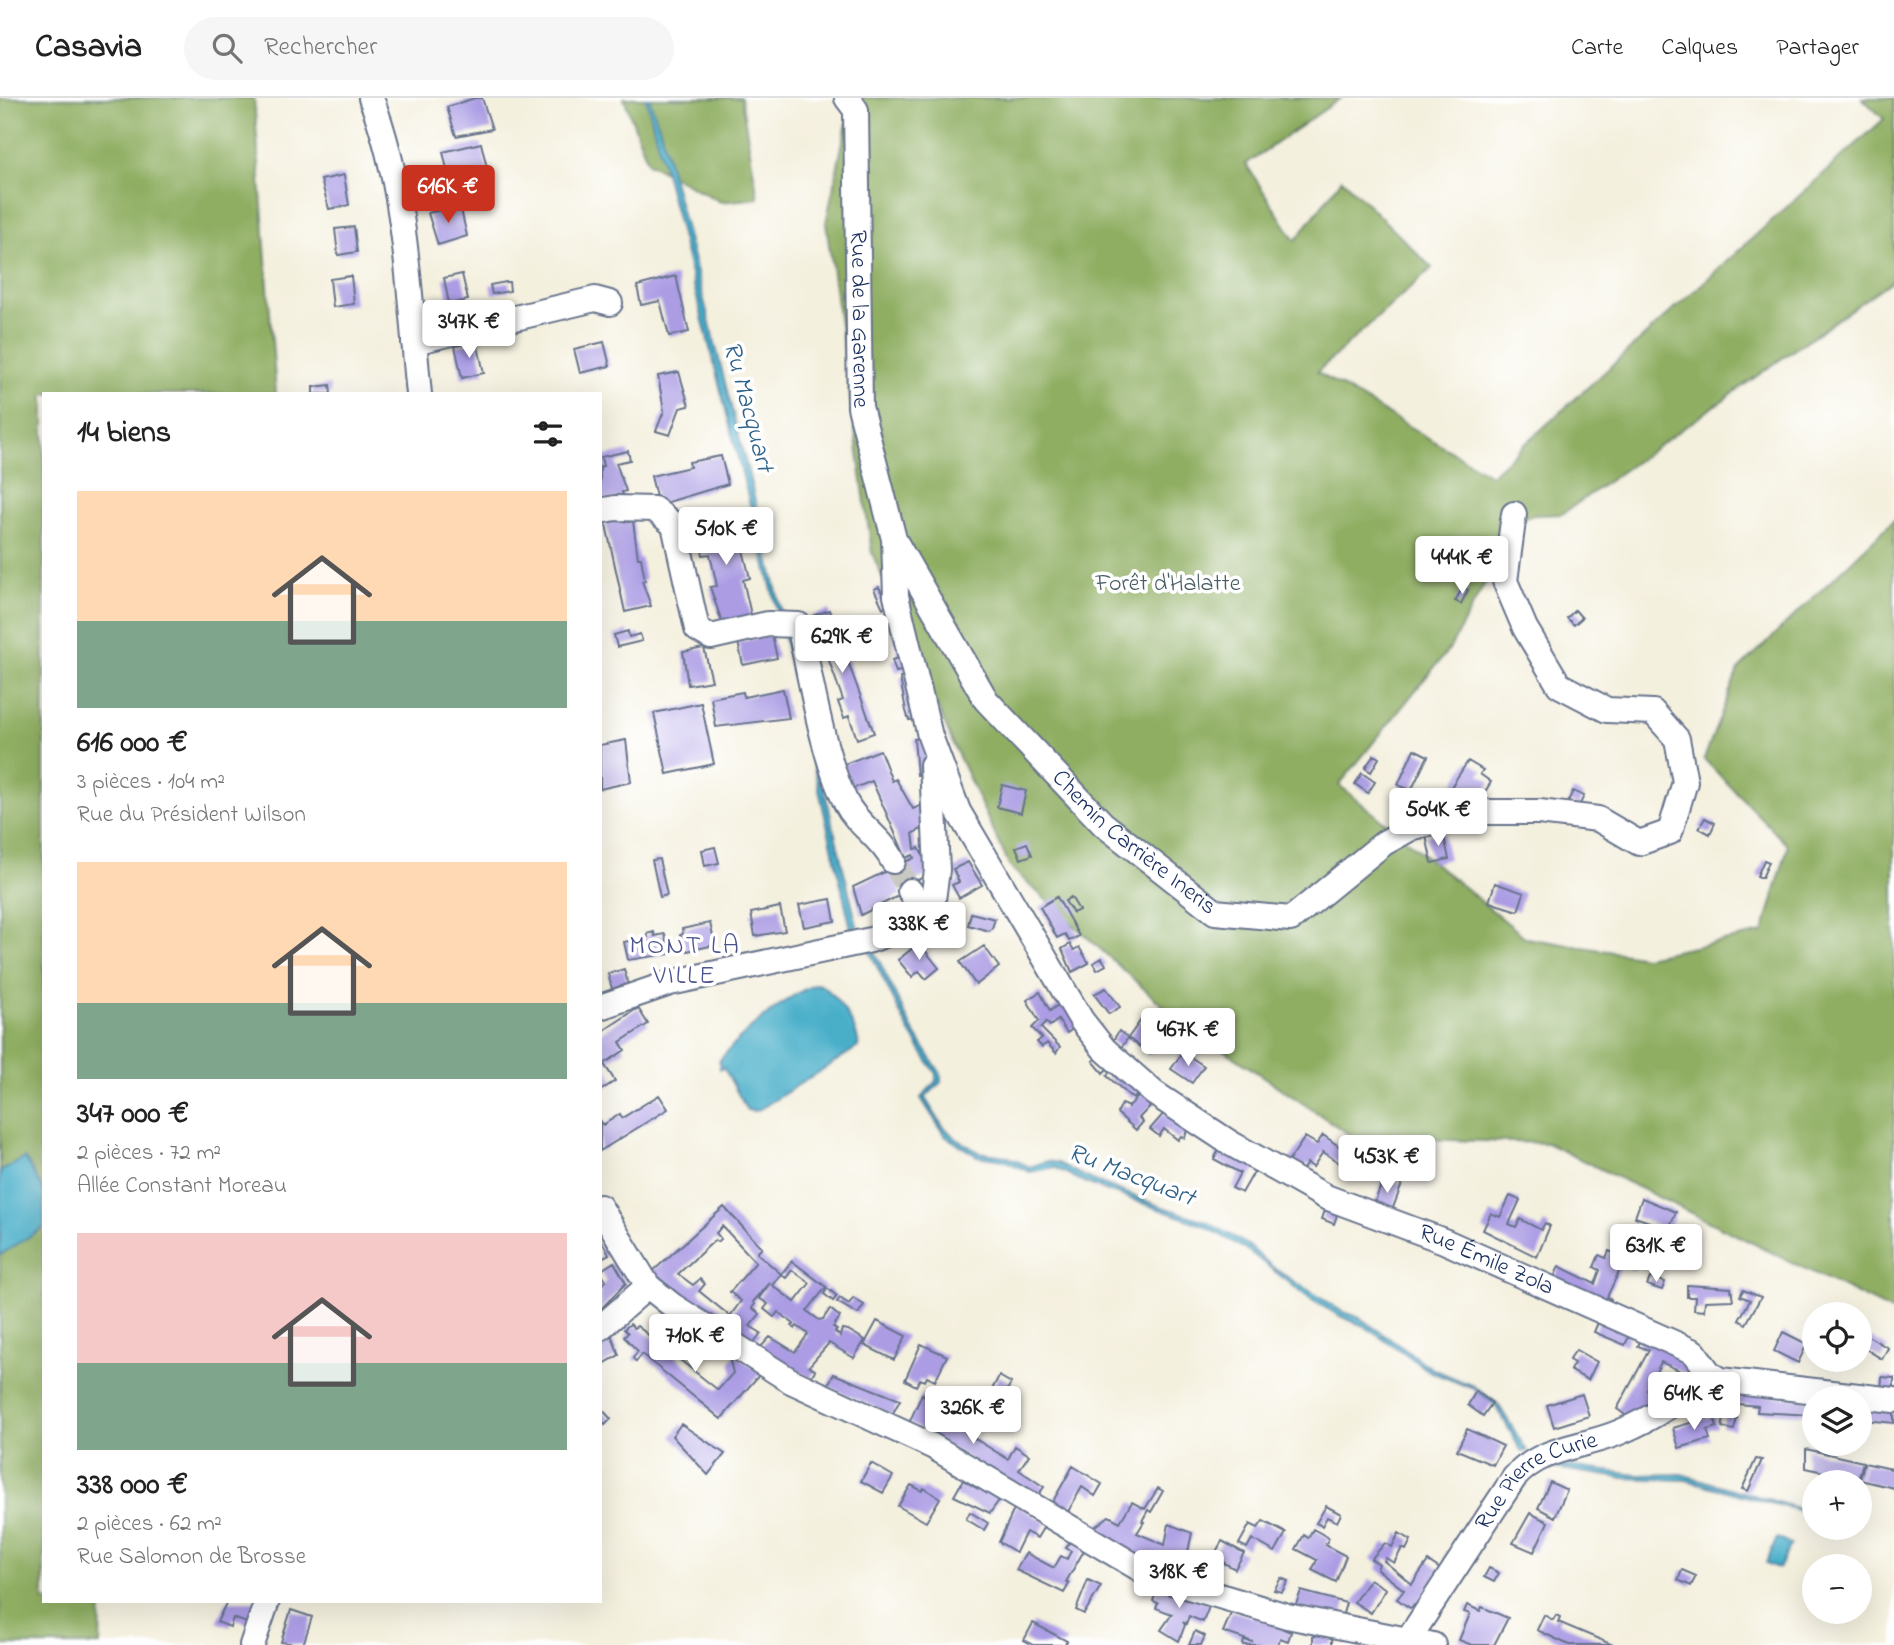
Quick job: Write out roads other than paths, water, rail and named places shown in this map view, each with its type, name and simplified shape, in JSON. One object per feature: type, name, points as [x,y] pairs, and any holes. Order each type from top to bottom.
[{"type":"street","points":[[371,98],[379,117],[401,219],[419,392]]},
{"type":"street","name":"Rue de la Garenne","points":[[847,98],[856,110],[860,407],[894,539]]},
{"type":"street","points":[[414,342],[595,299],[610,303]]},
{"type":"street","points":[[602,511],[615,508],[654,509],[674,525],[697,629],[711,638],[780,623],[799,625],[829,750],[847,804],[886,847],[892,861]]},
{"type":"street","name":"Chemin Carrière Ineris","points":[[894,539],[986,701],[1103,824],[1215,912],[1290,919],[1384,843],[1413,827],[1483,812],[1539,812],[1598,818],[1639,843],[1670,832],[1685,782],[1677,739],[1653,712],[1607,710],[1559,685],[1525,628],[1505,581],[1514,514]]},
{"type":"street","points":[[604,1009],[670,983],[861,942],[921,921],[933,901],[937,870],[930,736],[896,596],[894,539]]},
{"type":"street","name":"Rue Émile Zola","points":[[930,736],[958,811],[1056,980],[1104,1049],[1154,1093],[1230,1143],[1326,1197],[1444,1241],[1694,1352],[1710,1374]]},
{"type":"street","points":[[910,891],[925,914]]},
{"type":"street","points":[[602,1210],[648,1286],[791,1381],[932,1446],[1152,1576],[1287,1616],[1433,1645]]},
{"type":"street","points":[[602,1326],[648,1286]]},
{"type":"street","points":[[1710,1374],[1720,1380],[1894,1400]]},
{"type":"street","name":"Rue Pierre Curie","points":[[1399,1638],[1514,1478],[1536,1459],[1620,1433],[1687,1396],[1710,1374]]},
{"type":"street","points":[[252,1645],[266,1603]]},
{"type":"water","points":[[646,98],[649,98],[660,129],[750,480],[860,938],[853,937],[783,633]]},
{"type":"water","points":[[872,946],[912,1029],[941,1074],[941,1082],[925,1098],[942,1125],[954,1137],[978,1152],[1006,1156],[1030,1167],[1048,1161],[1058,1163],[1085,1177],[1205,1221],[1248,1245],[1275,1269],[1343,1312],[1360,1318],[1433,1369],[1473,1386],[1498,1404],[1527,1451],[1522,1452],[1496,1406],[1474,1389],[1431,1372],[1364,1326],[1310,1299],[1250,1252],[1203,1225],[1086,1183],[1054,1167],[1030,1172],[1004,1160],[977,1156],[945,1136],[921,1098],[936,1081],[936,1074],[909,1031],[868,948]]},
{"type":"water","points":[[817,984],[830,993],[845,1011],[858,1040],[858,1047],[765,1106],[756,1111],[747,1110],[724,1068],[720,1069],[719,1061],[764,1017],[791,997]]},
{"type":"water","points":[[25,1158],[42,1188],[42,1228],[0,1255],[0,1172]]},
{"type":"water","points":[[1544,1463],[1637,1475],[1681,1474],[1802,1509],[1802,1511],[1686,1480],[1622,1478],[1540,1466]]},
{"type":"water","points":[[1777,1538],[1791,1544],[1779,1569],[1766,1563]]},
{"type":"tunnel","points":[[893,861],[910,891]]},
{"type":"district","name":"MONT LA VILLE","points":[[685,962]]},
{"type":"water label","name":"Ru Macquart","points":[[747,407]]},
{"type":"water label","name":"Ru Macquart","points":[[1131,1176]]},
{"type":"park label","name":"Forêt d'Halatte","points":[[1168,584]]}]
